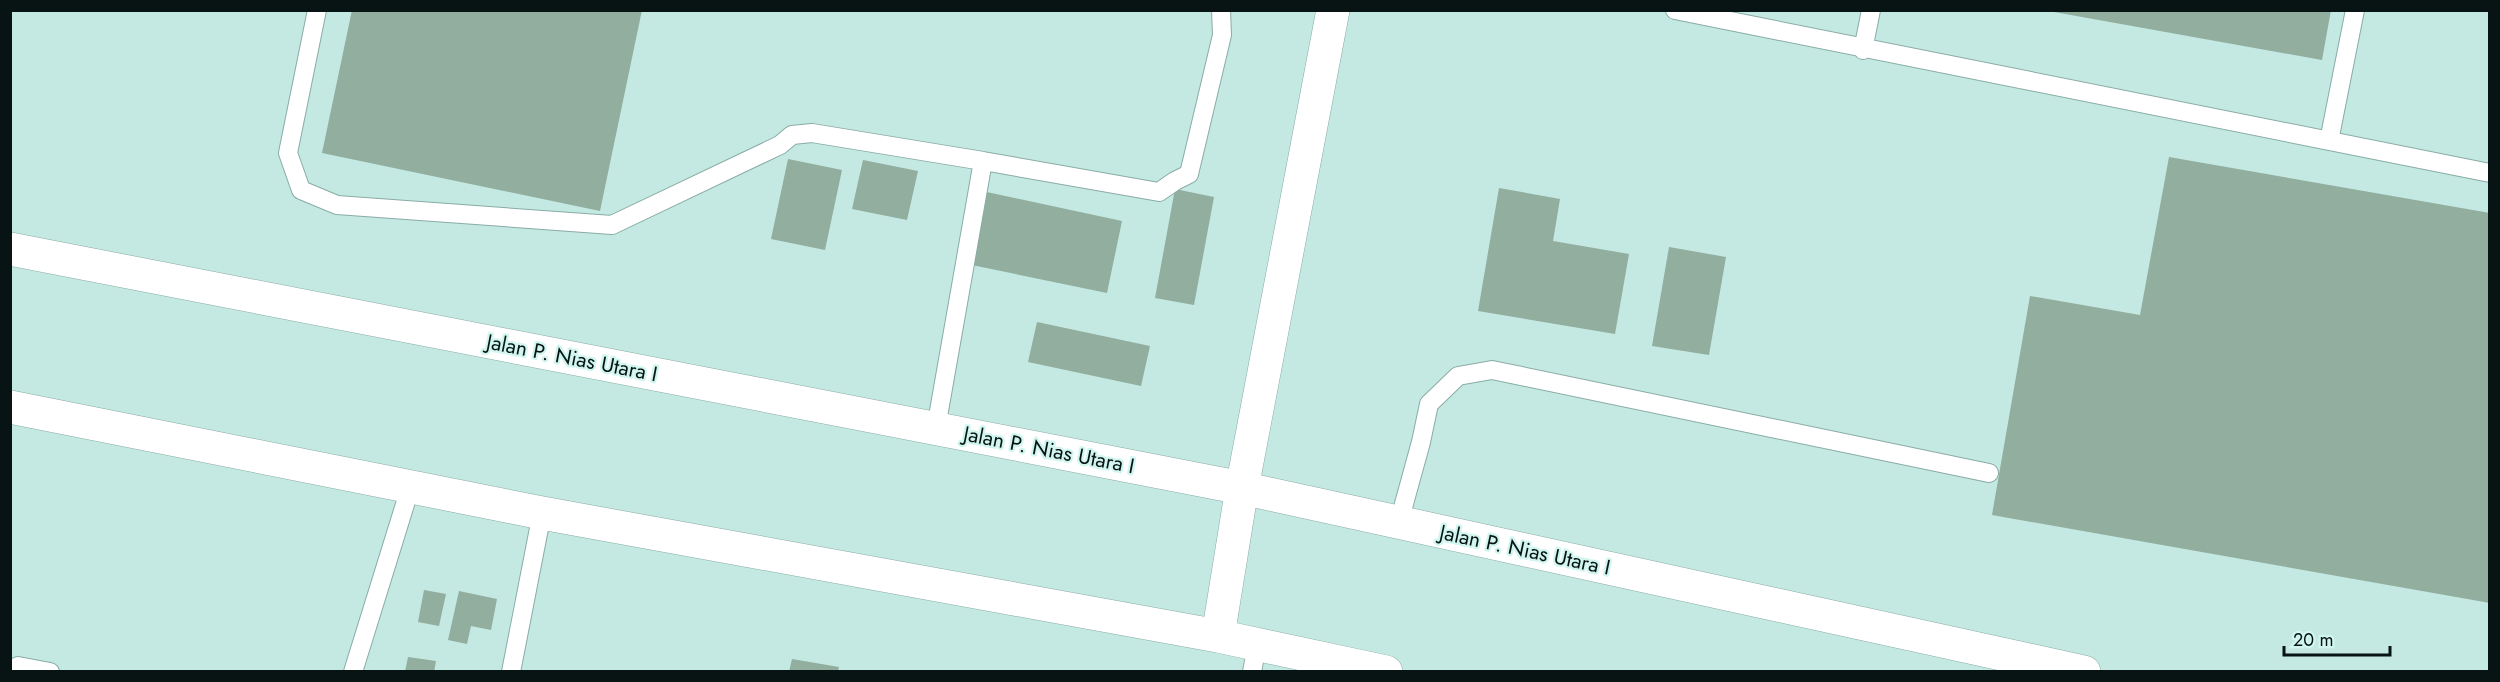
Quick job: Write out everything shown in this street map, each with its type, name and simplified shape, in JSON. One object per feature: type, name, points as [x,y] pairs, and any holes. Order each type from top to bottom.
[{"type":"street","points":[[1218,636],[1242,488],[1333,10]]},
{"type":"street","name":"Jalan P. Nias Utara I","points":[[10,249],[1242,488],[2084,672]]},
{"type":"street","points":[[10,407],[411,485],[542,513],[1218,636],[1255,658],[1386,672]]},
{"type":"lane","points":[[317,10],[288,153],[302,190],[337,205],[612,225],[780,145],[792,135],[812,133],[1159,192],[1189,174],[1222,35],[1221,10]]},
{"type":"lane","points":[[1675,10],[1863,50],[2490,173]]},
{"type":"lane","points":[[1863,50],[1871,10]]},
{"type":"lane","points":[[2329,141],[2355,10]]},
{"type":"lane","points":[[936,428],[983,161]]},
{"type":"lane","points":[[1399,522],[1422,442],[1429,404],[1458,376],[1492,370],[1989,473]]},
{"type":"lane","points":[[353,672],[411,485]]},
{"type":"lane","points":[[511,672],[542,513]]},
{"type":"lane","points":[[18,666],[51,672]]},
{"type":"building","points":[[352,10],[642,10],[600,211],[322,153]]},
{"type":"building","points":[[2043,10],[2331,10],[2322,60]]},
{"type":"building","points":[[2169,157],[2490,213],[2490,603],[1992,515],[2030,296],[2140,315]]},
{"type":"building","points":[[788,159],[842,170],[825,250],[771,239]]},
{"type":"building","points":[[863,160],[918,171],[907,220],[852,209]]},
{"type":"building","points":[[1499,188],[1560,199],[1553,241],[1629,254],[1615,334],[1478,311]]},
{"type":"building","points":[[1175,189],[1214,197],[1194,305],[1155,298]]},
{"type":"building","points":[[982,191],[1122,221],[1107,293],[967,264]]},
{"type":"building","points":[[1669,247],[1726,257],[1709,355],[1652,346]]},
{"type":"building","points":[[1037,322],[1150,346],[1141,386],[1028,362]]},
{"type":"building","points":[[424,590],[446,594],[439,626],[418,622]]},
{"type":"building","points":[[459,591],[497,599],[491,630],[471,626],[467,644],[448,640]]},
{"type":"building","points":[[408,657],[436,661],[434,672],[405,672]]},
{"type":"building","points":[[792,659],[839,667],[838,672],[789,672]]}]
